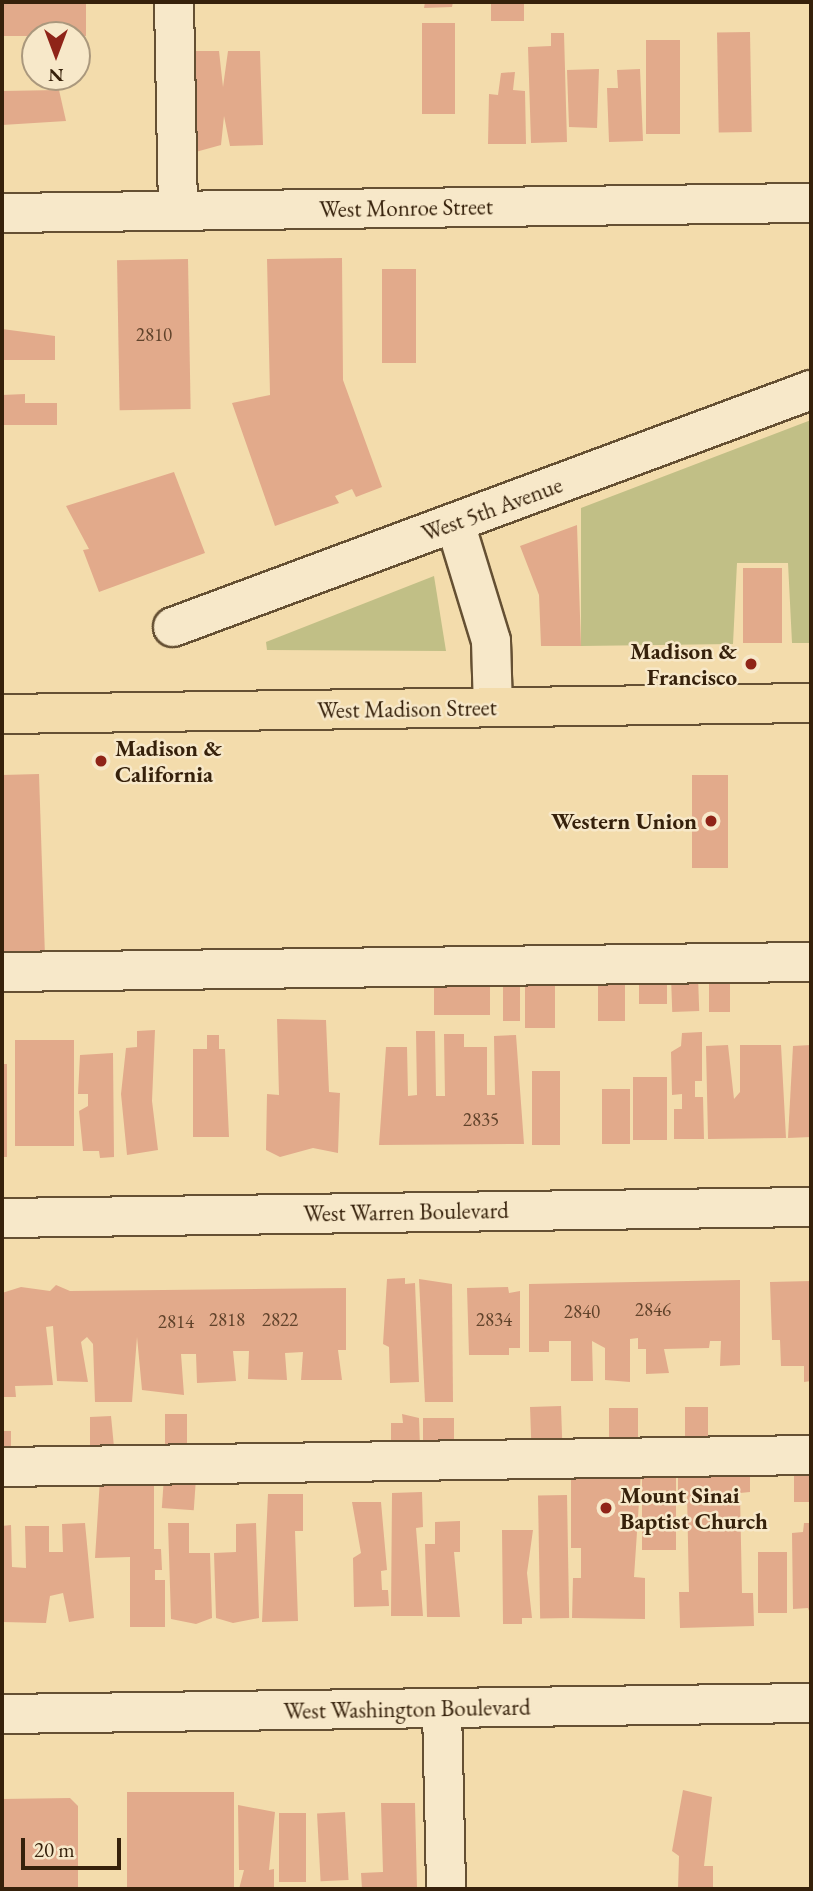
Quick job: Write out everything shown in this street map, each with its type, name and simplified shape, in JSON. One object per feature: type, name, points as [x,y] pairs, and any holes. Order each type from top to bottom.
[{"type":"main road","name":"West Madison Street","points":[[2,714],[811,703]]},
{"type":"street","points":[[174,2],[178,211]]},
{"type":"street","name":"West Monroe Street","points":[[2,213],[811,203]]},
{"type":"street","name":"West 5th Avenue","points":[[173,627],[811,390]]},
{"type":"street","points":[[454,523],[491,641],[493,707]]},
{"type":"street","points":[[2,972],[811,962]]},
{"type":"street","name":"West Warren Boulevard","points":[[2,1218],[811,1207]]},
{"type":"street","points":[[2,1467],[811,1455]]},
{"type":"street","name":"West Washington Boulevard","points":[[2,1714],[811,1703]]},
{"type":"street","points":[[442,1709],[446,1889]]},
{"type":"shaded area","points":[[811,420],[811,643],[792,643],[788,563],[737,563],[733,644],[581,646],[581,508]]},
{"type":"shaded area","points":[[434,576],[446,651],[267,650],[266,642]]},
{"type":"building","points":[[2,2],[86,2],[86,21],[21,21],[21,36],[2,36]]},
{"type":"building","points":[[425,2],[453,2],[452,7],[424,8]]},
{"type":"building","points":[[491,2],[524,2],[524,21],[491,21]]},
{"type":"building","points":[[422,23],[455,23],[455,114],[422,114]]},
{"type":"building","points":[[750,32],[752,132],[719,133],[717,33]]},
{"type":"building","points":[[551,33],[564,33],[567,142],[531,143],[528,47],[551,46]]},
{"type":"building","points":[[646,40],[680,40],[680,134],[646,134]]},
{"type":"building","points":[[188,51],[219,51],[223,87],[228,51],[260,51],[263,145],[230,146],[224,116],[221,145],[192,153]]},
{"type":"building","points":[[599,69],[597,128],[569,127],[567,70]]},
{"type":"building","points":[[640,69],[643,141],[609,142],[607,88],[618,88],[617,70]]},
{"type":"building","points":[[515,72],[513,90],[525,91],[526,144],[488,144],[489,94],[498,95],[501,73]]},
{"type":"building","points":[[2,91],[59,91],[66,121],[2,125]]},
{"type":"building","points":[[342,258],[343,380],[382,487],[356,497],[352,489],[335,496],[339,503],[275,526],[232,403],[270,395],[267,259]]},
{"type":"building","points":[[188,259],[191,409],[120,410],[117,260]]},
{"type":"building","points":[[382,269],[416,269],[416,363],[382,363]]},
{"type":"building","points":[[2,329],[55,336],[55,360],[2,360]]},
{"type":"building","points":[[25,394],[25,403],[57,403],[57,425],[2,425],[2,395]]},
{"type":"building","points":[[174,472],[205,553],[99,592],[83,550],[89,549],[66,506]]},
{"type":"building","points":[[577,525],[581,646],[541,646],[539,595],[520,546]]},
{"type":"building","points":[[743,568],[782,568],[782,643],[743,643]]},
{"type":"building","points":[[39,774],[45,957],[2,958],[2,775]]},
{"type":"building","name":"Western Union","points":[[692,775],[728,775],[728,868],[692,868]]},
{"type":"building","points":[[639,975],[667,975],[667,1004],[639,1004]]},
{"type":"building","points":[[698,976],[699,1011],[672,1012],[671,977]]},
{"type":"building","points":[[709,978],[730,978],[730,1012],[709,1012]]},
{"type":"building","points":[[503,980],[520,980],[520,1021],[503,1021]]},
{"type":"building","points":[[598,980],[625,980],[625,1021],[598,1021]]},
{"type":"building","points":[[525,981],[555,981],[555,1028],[525,1028]]},
{"type":"building","points":[[434,982],[490,982],[490,1015],[434,1015]]},
{"type":"building","points":[[277,1019],[326,1020],[329,1092],[340,1093],[338,1153],[313,1148],[280,1157],[266,1150],[267,1094],[279,1095]]},
{"type":"building","points":[[155,1030],[152,1101],[158,1150],[127,1155],[121,1094],[126,1048],[137,1047],[137,1031]]},
{"type":"building","points":[[416,1031],[435,1031],[436,1096],[445,1096],[444,1034],[464,1034],[464,1047],[487,1047],[487,1095],[495,1095],[494,1036],[516,1035],[524,1144],[379,1145],[386,1047],[407,1047],[408,1096],[417,1095]]},
{"type":"building","points":[[702,1032],[702,1081],[695,1081],[695,1097],[703,1097],[704,1139],[674,1139],[674,1109],[682,1109],[682,1094],[672,1095],[671,1052],[681,1046],[682,1033]]},
{"type":"building","points":[[207,1035],[219,1035],[219,1049],[225,1049],[229,1137],[193,1137],[193,1049],[207,1049]]},
{"type":"building","points":[[15,1040],[74,1040],[74,1146],[15,1146]]},
{"type":"building","points":[[728,1045],[734,1099],[740,1092],[740,1045],[781,1045],[786,1138],[708,1139],[706,1046]]},
{"type":"building","points":[[811,1045],[811,1137],[788,1138],[793,1046]]},
{"type":"building","points":[[113,1053],[114,1157],[100,1158],[99,1151],[83,1151],[79,1111],[88,1106],[88,1094],[78,1094],[80,1055]]},
{"type":"building","points":[[2,1064],[7,1064],[7,1157],[2,1157]]},
{"type":"building","points":[[532,1071],[560,1071],[560,1145],[532,1145]]},
{"type":"building","points":[[633,1077],[667,1077],[667,1140],[633,1140]]},
{"type":"building","points":[[602,1089],[630,1089],[630,1144],[602,1144]]},
{"type":"building","points":[[405,1278],[405,1284],[415,1283],[419,1382],[390,1383],[389,1347],[383,1344],[387,1279]]},
{"type":"building","points":[[419,1279],[452,1284],[453,1402],[425,1402]]},
{"type":"building","points":[[740,1280],[740,1365],[720,1366],[721,1341],[710,1341],[709,1348],[664,1349],[669,1373],[646,1374],[646,1349],[638,1349],[638,1338],[630,1339],[630,1382],[605,1380],[605,1348],[592,1341],[593,1381],[571,1381],[571,1341],[549,1341],[549,1352],[529,1352],[529,1284]]},
{"type":"building","points":[[811,1281],[811,1381],[804,1382],[804,1366],[781,1366],[780,1340],[772,1340],[770,1282]]},
{"type":"building","points":[[56,1285],[70,1291],[346,1288],[346,1350],[338,1350],[342,1380],[301,1380],[303,1352],[285,1353],[287,1380],[248,1379],[249,1351],[233,1351],[236,1381],[197,1383],[196,1354],[181,1354],[184,1395],[142,1390],[137,1337],[132,1402],[95,1402],[93,1344],[87,1337],[81,1342],[88,1382],[57,1381],[53,1326],[46,1327],[53,1385],[15,1386],[16,1397],[2,1397],[2,1293],[21,1287],[50,1291]]},
{"type":"building","points":[[508,1287],[509,1293],[520,1291],[520,1348],[509,1348],[509,1355],[469,1355],[467,1288]]},
{"type":"building","points":[[561,1406],[562,1444],[531,1445],[530,1407]]},
{"type":"building","points":[[685,1407],[708,1407],[708,1438],[685,1438]]},
{"type":"building","points":[[609,1408],[638,1408],[638,1442],[609,1442]]},
{"type":"building","points":[[165,1414],[187,1414],[187,1446],[165,1446]]},
{"type":"building","points":[[402,1414],[419,1418],[420,1447],[391,1448],[391,1423],[403,1423]]},
{"type":"building","points":[[111,1416],[114,1447],[90,1446],[90,1417]]},
{"type":"building","points":[[423,1418],[454,1418],[454,1447],[423,1447]]},
{"type":"building","points":[[2,1431],[11,1431],[11,1453],[2,1453]]},
{"type":"building","points":[[794,1470],[811,1470],[811,1502],[794,1502]]},
{"type":"building","name":"Mount Sinai Baptist Church","points":[[571,1471],[641,1472],[634,1577],[645,1578],[645,1619],[572,1618],[573,1578],[581,1578],[581,1548],[571,1548]]},
{"type":"building","points":[[750,1471],[750,1492],[740,1493],[742,1593],[753,1593],[754,1626],[680,1628],[679,1592],[689,1592],[687,1493],[678,1494],[678,1472]]},
{"type":"building","points":[[642,1473],[676,1473],[676,1550],[642,1550]]},
{"type":"building","points":[[164,1477],[196,1479],[194,1510],[162,1508]]},
{"type":"building","points":[[100,1479],[154,1483],[154,1549],[161,1549],[162,1570],[155,1570],[155,1580],[165,1580],[165,1627],[130,1627],[130,1557],[95,1558]]},
{"type":"building","points":[[422,1492],[423,1527],[416,1528],[423,1616],[391,1616],[392,1493]]},
{"type":"building","points":[[268,1494],[303,1494],[303,1531],[295,1531],[298,1621],[262,1622]]},
{"type":"building","points":[[567,1495],[569,1618],[540,1618],[538,1496]]},
{"type":"building","points":[[352,1502],[381,1502],[387,1570],[381,1571],[382,1590],[388,1590],[389,1606],[354,1607],[353,1558],[361,1553]]},
{"type":"building","points":[[460,1521],[460,1552],[454,1552],[460,1617],[427,1617],[425,1544],[435,1544],[435,1522]]},
{"type":"building","points":[[85,1523],[94,1618],[69,1622],[63,1593],[50,1596],[46,1623],[2,1622],[2,1526],[11,1525],[12,1567],[26,1568],[25,1526],[49,1526],[49,1552],[63,1552],[62,1524]]},
{"type":"building","points":[[168,1523],[189,1523],[189,1553],[210,1553],[212,1618],[196,1624],[171,1619]]},
{"type":"building","points":[[256,1523],[259,1618],[233,1623],[216,1618],[214,1553],[236,1552],[236,1524]]},
{"type":"building","points":[[804,1523],[811,1523],[811,1616],[808,1608],[793,1609],[792,1533],[803,1532]]},
{"type":"building","points":[[502,1530],[533,1530],[527,1573],[532,1618],[522,1618],[522,1624],[503,1624]]},
{"type":"building","points":[[758,1552],[787,1552],[787,1613],[758,1613]]},
{"type":"building","points":[[683,1790],[712,1797],[704,1866],[713,1866],[713,1889],[678,1889],[679,1856],[672,1851]]},
{"type":"building","points":[[127,1792],[234,1792],[234,1889],[127,1889]]},
{"type":"building","points":[[70,1798],[78,1806],[78,1889],[2,1889],[2,1799]]},
{"type":"building","points":[[381,1803],[415,1803],[417,1889],[362,1889],[361,1873],[383,1872]]},
{"type":"building","points":[[238,1805],[275,1812],[269,1870],[274,1869],[274,1889],[239,1889],[244,1870],[239,1870]]},
{"type":"building","points":[[345,1812],[349,1880],[321,1881],[317,1813]]},
{"type":"building","points":[[279,1813],[306,1813],[306,1882],[279,1882]]},
{"type":"place","name":"Madison & Francisco","points":[[751,664]]},
{"type":"place","name":"Madison & California","points":[[101,761]]},
{"type":"place","name":"Western Union","points":[[711,821]]},
{"type":"place","name":"Mount Sinai Baptist Church","points":[[606,1508]]}]
